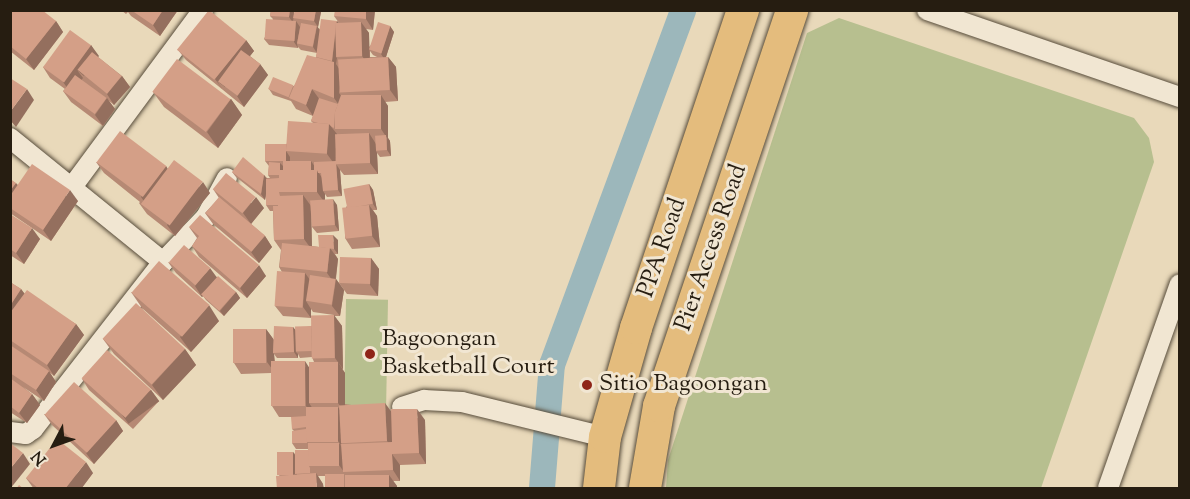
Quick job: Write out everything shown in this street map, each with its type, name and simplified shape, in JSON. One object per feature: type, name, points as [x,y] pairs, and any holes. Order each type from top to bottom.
[{"type":"highway","name":"PPA Road","points":[[599,489],[605,437],[636,328],[743,10]]},
{"type":"highway","name":"Pier Access Road","points":[[645,489],[659,406],[792,10]]},
{"type":"street","points":[[72,187],[203,10]]},
{"type":"street","points":[[927,10],[1179,97]]},
{"type":"street","points":[[11,140],[164,262]]},
{"type":"street","points":[[10,432],[26,434],[33,429],[164,262],[206,217],[227,178]]},
{"type":"street","points":[[1108,489],[1179,284]]},
{"type":"street","points":[[402,406],[424,400],[462,402],[534,422],[605,437]]},
{"type":"green space","points":[[839,18],[1134,118],[1149,138],[1154,162],[1041,488],[666,488],[668,460],[807,33]]},
{"type":"green space","name":"Bagoongan Basketball Court","points":[[346,299],[388,300],[386,413],[344,412]]},
{"type":"building","points":[[10,10],[42,10],[56,21],[26,59],[10,46]]},
{"type":"building","points":[[131,10],[163,10],[153,25]]},
{"type":"building","points":[[209,10],[246,40],[214,80],[177,50]]},
{"type":"building","points":[[271,10],[290,10],[289,17],[270,16]]},
{"type":"building","points":[[295,10],[316,10],[314,21],[293,18]]},
{"type":"building","points":[[335,10],[366,10],[366,19],[334,16]]},
{"type":"building","points":[[266,19],[296,21],[295,41],[265,39]]},
{"type":"building","points":[[321,19],[337,21],[332,61],[316,57]]},
{"type":"building","points":[[361,22],[362,56],[336,57],[335,23]]},
{"type":"building","points":[[378,22],[390,26],[381,54],[369,50]]},
{"type":"building","points":[[301,23],[317,26],[313,47],[297,44]]},
{"type":"building","points":[[70,30],[91,45],[64,82],[43,67]]},
{"type":"building","points":[[241,50],[260,64],[237,96],[218,82]]},
{"type":"building","points":[[92,52],[122,76],[107,94],[78,70]]},
{"type":"building","points":[[307,55],[334,62],[334,98],[312,89],[306,105],[289,98]]},
{"type":"building","points":[[388,57],[390,90],[340,93],[338,60]]},
{"type":"building","points":[[177,59],[231,99],[206,132],[152,92]]},
{"type":"building","points":[[75,75],[107,98],[95,114],[63,91]]},
{"type":"building","points":[[273,77],[293,85],[289,97],[268,89]]},
{"type":"building","points":[[10,78],[27,89],[10,112]]},
{"type":"building","points":[[341,95],[381,95],[381,129],[335,129],[335,112]]},
{"type":"building","points":[[319,98],[338,104],[334,128],[329,124],[311,121]]},
{"type":"building","points":[[288,121],[329,124],[327,154],[286,151]]},
{"type":"building","points":[[120,131],[166,166],[143,197],[97,162]]},
{"type":"building","points":[[369,133],[370,163],[336,164],[335,134]]},
{"type":"building","points":[[386,135],[387,150],[376,151],[375,136]]},
{"type":"building","points":[[265,144],[286,144],[286,161],[265,161]]},
{"type":"building","points":[[243,157],[264,175],[261,194],[232,172]]},
{"type":"building","points":[[174,160],[203,182],[170,226],[141,204]]},
{"type":"building","points":[[283,161],[311,161],[311,170],[283,170]]},
{"type":"building","points":[[336,161],[338,190],[323,191],[321,173],[314,170],[314,162]]},
{"type":"building","points":[[269,162],[280,163],[279,175],[268,175]]},
{"type":"building","points":[[32,164],[70,190],[43,230],[10,208],[10,196]]},
{"type":"building","points":[[279,170],[317,170],[317,192],[279,192]]},
{"type":"building","points":[[226,173],[256,197],[242,213],[213,189]]},
{"type":"building","points":[[279,178],[278,205],[266,205],[266,179]]},
{"type":"building","points":[[10,179],[16,183],[10,191]]},
{"type":"building","points":[[369,184],[373,204],[347,209],[343,189]]},
{"type":"building","points":[[303,195],[304,239],[274,240],[273,206],[278,206],[278,196]]},
{"type":"building","points":[[219,197],[265,236],[251,252],[206,213]]},
{"type":"building","points":[[333,199],[335,225],[312,227],[310,201]]},
{"type":"building","points":[[369,205],[372,236],[345,239],[342,208]]},
{"type":"building","points":[[10,214],[32,228],[16,253],[10,249]]},
{"type":"building","points":[[200,215],[259,265],[240,288],[192,246],[199,236],[189,227]]},
{"type":"building","points":[[318,235],[333,235],[334,249],[319,247]]},
{"type":"building","points":[[282,243],[330,248],[327,272],[279,267]]},
{"type":"building","points":[[184,245],[210,268],[195,285],[169,262]]},
{"type":"building","points":[[340,257],[371,258],[370,284],[339,283]]},
{"type":"building","points":[[159,261],[210,305],[182,337],[131,293]]},
{"type":"building","points":[[277,271],[305,273],[302,308],[275,306]]},
{"type":"building","points":[[310,275],[336,279],[332,305],[306,301]]},
{"type":"building","points":[[218,276],[236,292],[219,311],[201,295]]},
{"type":"building","points":[[10,282],[21,289],[10,306]]},
{"type":"building","points":[[27,290],[76,324],[47,365],[10,340],[10,313]]},
{"type":"building","points":[[136,303],[185,349],[152,385],[103,339]]},
{"type":"building","points":[[311,315],[334,315],[335,358],[312,358]]},
{"type":"building","points":[[274,326],[293,327],[294,352],[273,353]]},
{"type":"building","points":[[311,326],[312,351],[296,352],[295,327]]},
{"type":"building","points":[[233,329],[266,329],[266,363],[233,363]]},
{"type":"building","points":[[10,345],[49,371],[36,390],[10,373]]},
{"type":"building","points":[[107,350],[151,389],[125,418],[82,378]]},
{"type":"building","points":[[271,361],[305,361],[305,406],[271,406]]},
{"type":"building","points":[[309,362],[338,362],[338,403],[309,403]]},
{"type":"building","points":[[10,378],[32,394],[19,413],[10,406]]},
{"type":"building","points":[[74,382],[116,420],[87,453],[45,415]]},
{"type":"building","points":[[385,403],[387,441],[341,443],[339,405]]},
{"type":"building","points":[[306,407],[338,407],[338,442],[306,442]]},
{"type":"building","points":[[391,409],[417,409],[419,453],[392,454],[393,470],[343,472],[341,444],[392,442]]},
{"type":"building","points":[[306,416],[306,427],[292,429],[291,417]]},
{"type":"building","points":[[306,429],[307,443],[292,443],[292,431]]},
{"type":"building","points":[[57,439],[86,462],[65,489],[39,489],[26,478]]},
{"type":"building","points":[[10,443],[23,453],[10,469]]},
{"type":"building","points":[[308,443],[339,443],[339,466],[308,466]]},
{"type":"building","points":[[295,450],[308,450],[310,473],[295,474]]},
{"type":"building","points":[[277,452],[293,452],[293,475],[277,475]]},
{"type":"building","points":[[316,473],[317,489],[277,489],[276,476]]},
{"type":"building","points":[[325,474],[344,474],[344,488],[325,488]]},
{"type":"building","points":[[345,475],[389,475],[389,488],[345,488]]},
{"type":"waterway","points":[[542,488],[552,365],[683,10]]},
{"type":"place","name":"Bagoongan Basketball Court","points":[[370,354]]},
{"type":"place","name":"Sitio Bagoongan","points":[[587,385]]}]
